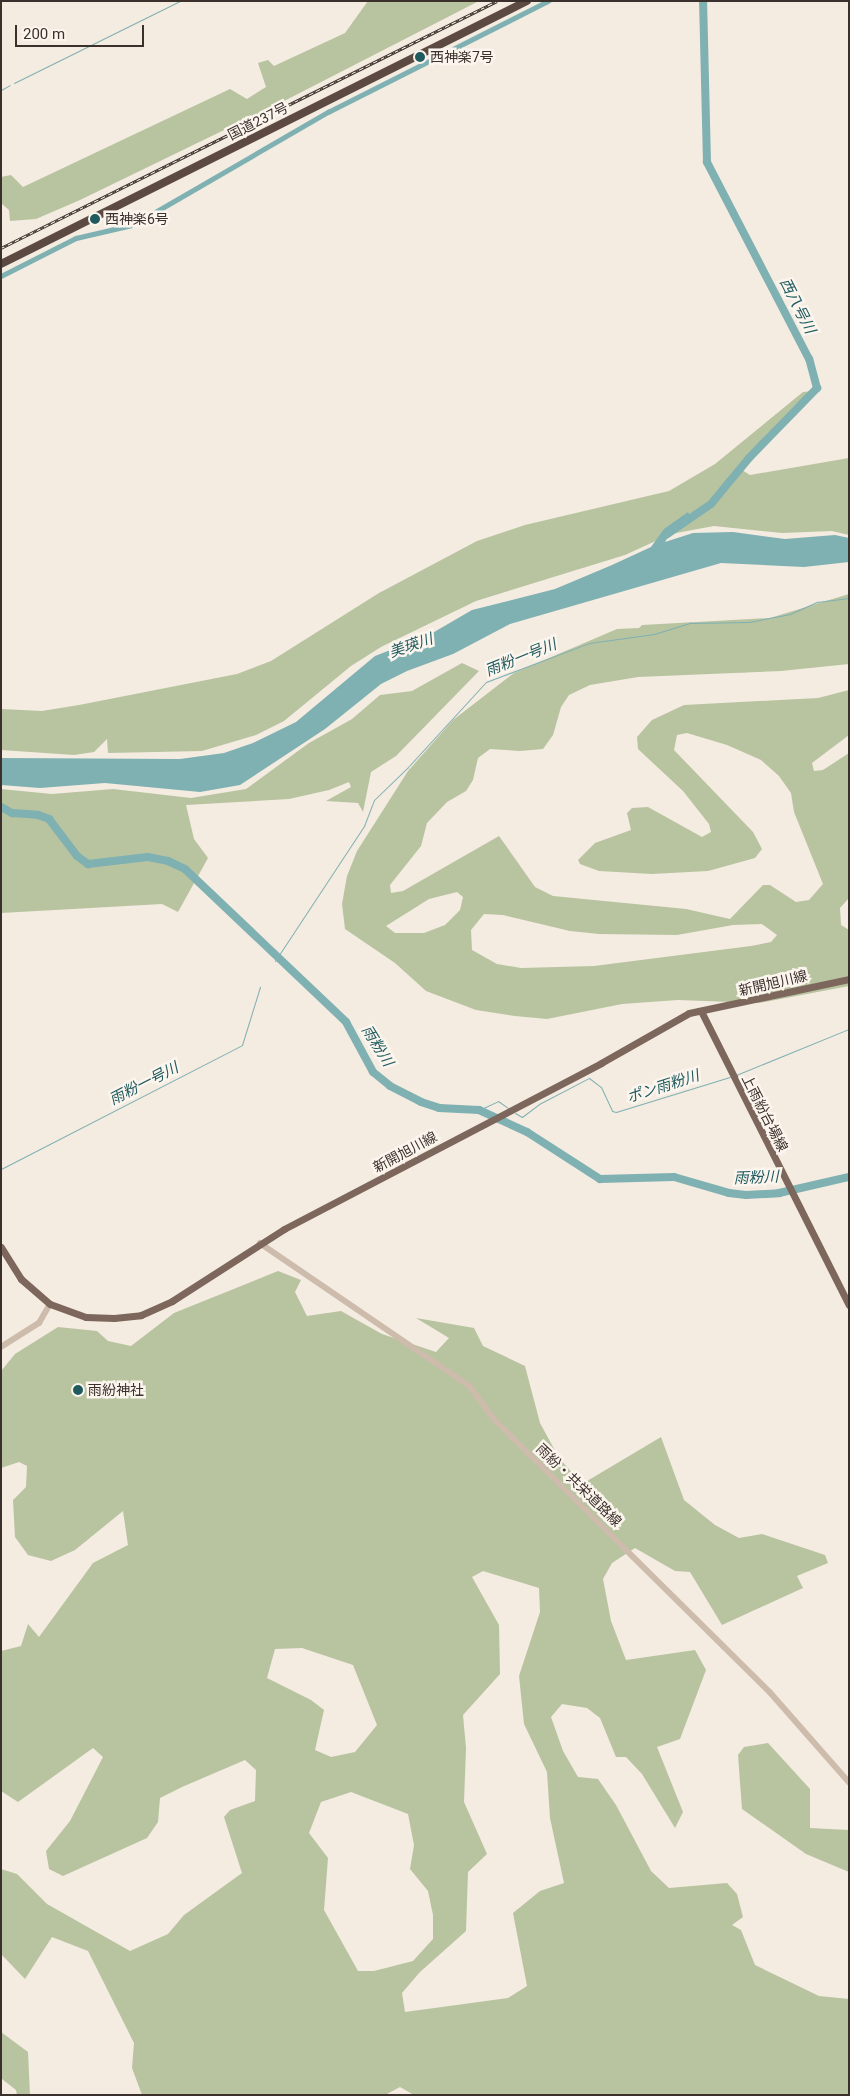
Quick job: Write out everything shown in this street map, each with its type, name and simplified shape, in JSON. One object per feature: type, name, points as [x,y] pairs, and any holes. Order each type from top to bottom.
[{"type":"highway","name":"国道237号","points":[[1,264],[527,1]]},
{"type":"main road","name":"新開旭川線","points":[[1,1248],[21,1280],[50,1304],[86,1317],[114,1318],[140,1315],[172,1301],[260,1243],[520,1106],[689,1013],[849,979]]},
{"type":"main road","name":"上雨紛台場線","points":[[700,1011],[849,1305]]},
{"type":"street","name":"雨紛・共栄道路線","points":[[260,1243],[470,1386],[493,1418],[770,1692],[849,1782]]},
{"type":"street","points":[[1,1347],[39,1323],[50,1304]]},
{"type":"green space","points":[[368,1],[479,1],[288,99],[80,200],[36,219],[10,221],[9,210],[1,203],[1,177],[11,175],[23,187],[230,89],[247,99],[266,87],[258,63],[268,60],[274,66],[345,33]]},
{"type":"green space","points":[[813,391],[737,467],[750,475],[849,458],[849,535],[832,531],[782,533],[714,526],[671,534],[625,555],[476,601],[381,647],[351,666],[284,721],[256,735],[202,751],[108,753],[107,739],[94,752],[74,755],[1,750],[1,709],[42,711],[79,705],[237,674],[271,661],[379,593],[477,541],[525,525],[669,491],[715,464],[803,392]]},
{"type":"green space","points":[[849,594],[849,664],[781,671],[638,677],[590,685],[569,695],[561,707],[553,735],[543,749],[520,751],[490,749],[478,758],[473,780],[466,791],[447,802],[427,823],[421,846],[390,885],[391,893],[403,891],[499,836],[535,887],[553,896],[686,909],[730,919],[763,885],[770,885],[796,902],[809,900],[823,884],[794,812],[791,793],[779,776],[761,760],[727,745],[687,733],[677,735],[674,750],[753,832],[762,849],[755,858],[708,871],[652,874],[599,871],[580,864],[578,860],[595,843],[631,830],[627,813],[632,808],[648,807],[702,837],[711,832],[709,824],[683,791],[638,749],[637,737],[652,720],[684,705],[818,698],[849,690],[849,735],[812,763],[814,771],[823,770],[849,753],[849,898],[840,908],[841,925],[849,930],[849,986],[759,1003],[678,1000],[622,1004],[547,1019],[515,1016],[476,1010],[426,991],[395,963],[345,929],[342,904],[347,876],[357,851],[408,771],[453,720],[514,673],[617,629],[639,628],[642,625],[770,618]],"holes":[[[457,892],[463,897],[460,910],[445,925],[424,933],[395,933],[386,926],[429,899]],[[484,914],[503,915],[570,931],[599,934],[677,935],[733,925],[762,924],[777,935],[771,942],[751,946],[594,966],[521,968],[497,964],[472,950],[471,930]]]},
{"type":"green space","points":[[462,663],[479,671],[396,756],[371,772],[363,812],[358,803],[326,801],[351,787],[349,782],[329,790],[289,799],[186,805],[194,839],[208,858],[178,912],[162,904],[1,913],[1,789],[52,794],[113,789],[191,798],[246,789],[309,743],[352,719],[380,695],[412,691]]},
{"type":"green space","points":[[278,1271],[301,1280],[295,1292],[307,1316],[341,1311],[382,1334],[436,1352],[449,1338],[416,1318],[474,1328],[483,1346],[525,1366],[540,1423],[559,1458],[582,1484],[661,1437],[684,1500],[715,1525],[739,1538],[762,1534],[825,1555],[828,1563],[797,1576],[803,1588],[722,1625],[690,1572],[675,1571],[635,1548],[612,1563],[603,1579],[611,1621],[626,1660],[695,1650],[706,1670],[680,1739],[657,1747],[683,1812],[675,1828],[642,1774],[626,1757],[616,1757],[600,1718],[587,1708],[562,1704],[551,1717],[563,1751],[578,1777],[598,1779],[616,1805],[651,1871],[669,1888],[727,1883],[737,1894],[743,1917],[732,1925],[741,1930],[755,1965],[819,1996],[849,1999],[849,2095],[414,2095],[400,2087],[385,2095],[142,2095],[132,2068],[134,2043],[88,1951],[52,1937],[25,1979],[1,1954],[1,1869],[17,1874],[47,1904],[130,1951],[168,1934],[184,1915],[242,1873],[224,1817],[230,1810],[255,1801],[256,1770],[245,1760],[160,1798],[158,1822],[147,1838],[63,1876],[49,1869],[46,1851],[70,1821],[103,1757],[93,1748],[18,1802],[1,1791],[1,1651],[21,1646],[28,1624],[39,1637],[93,1563],[128,1545],[123,1511],[75,1550],[51,1561],[28,1555],[15,1537],[13,1500],[26,1487],[27,1466],[19,1462],[1,1468],[1,1371],[15,1354],[58,1327],[97,1331],[108,1341],[131,1346],[174,1313]],"holes":[[[483,1571],[539,1588],[540,1612],[519,1676],[524,1724],[547,1772],[550,1818],[564,1883],[540,1891],[513,1913],[527,1986],[508,1998],[405,2012],[402,1993],[420,1972],[466,1931],[468,1872],[487,1854],[464,1802],[466,1748],[463,1715],[500,1674],[499,1625],[472,1577]],[[302,1648],[353,1665],[377,1725],[355,1752],[331,1757],[315,1750],[324,1710],[311,1700],[267,1678],[275,1649]],[[351,1792],[408,1814],[414,1845],[410,1869],[428,1891],[433,1915],[433,1939],[413,1961],[374,1971],[358,1971],[324,1910],[328,1858],[309,1833],[321,1802]]]},
{"type":"green space","points":[[768,1743],[810,1789],[810,1828],[849,1830],[849,1872],[806,1854],[742,1809],[738,1755],[744,1747]]},
{"type":"green space","points":[[1,2032],[28,2052],[30,2095],[17,2095],[16,2090],[2,2079]]},
{"type":"water","name":"美瑛川","points":[[688,512],[690,516],[675,525],[665,542],[693,533],[733,532],[785,539],[835,535],[849,538],[849,562],[804,567],[721,563],[510,624],[453,654],[407,671],[381,684],[325,729],[240,785],[200,792],[105,783],[40,788],[1,785],[1,758],[180,759],[224,753],[253,743],[296,722],[375,656],[429,635],[472,610],[555,589],[612,565],[651,547],[664,529]]},
{"type":"waterway","points":[[14,83],[180,1]]},
{"type":"waterway","points":[[451,50],[548,1]]},
{"type":"waterway","name":"西八号川","points":[[666,535],[711,504],[749,458],[817,388],[809,359],[707,162],[703,1]]},
{"type":"waterway","points":[[138,222],[328,112],[445,53]]},
{"type":"waterway","points":[[1,90],[10,85]]},
{"type":"waterway","points":[[1,276],[76,238],[132,225]]},
{"type":"waterway","name":"雨粉一号川","points":[[275,961],[364,826],[374,800],[408,767],[486,682],[589,643],[654,634],[691,623],[749,622],[790,614],[817,602],[849,598]]},
{"type":"waterway","name":"雨粉川","points":[[1,807],[12,813],[38,815],[49,819],[77,856],[88,864],[148,857],[168,861],[185,869],[346,1022],[373,1072],[390,1086],[421,1102],[439,1108],[479,1110],[527,1132],[600,1179],[674,1177],[729,1193],[746,1195],[779,1193],[849,1177]]},
{"type":"waterway","name":"雨粉一号川","points":[[1,1169],[242,1045],[260,987]]},
{"type":"waterway","name":"ポン雨粉川","points":[[736,1075],[849,1029]]},
{"type":"waterway","name":"ポン雨粉川","points":[[515,1113],[522,1117],[539,1104],[589,1078],[601,1087],[612,1111],[616,1112],[730,1077]]},
{"type":"waterway","name":"ポン雨粉川","points":[[479,1110],[498,1101],[508,1108]]},
{"type":"railway","points":[[1,248],[497,1]]},
{"type":"place","name":"西神楽7号","points":[[420,57]]},
{"type":"place","name":"西神楽6号","points":[[95,219]]},
{"type":"place","name":"雨紛神社","points":[[78,1390]]}]
